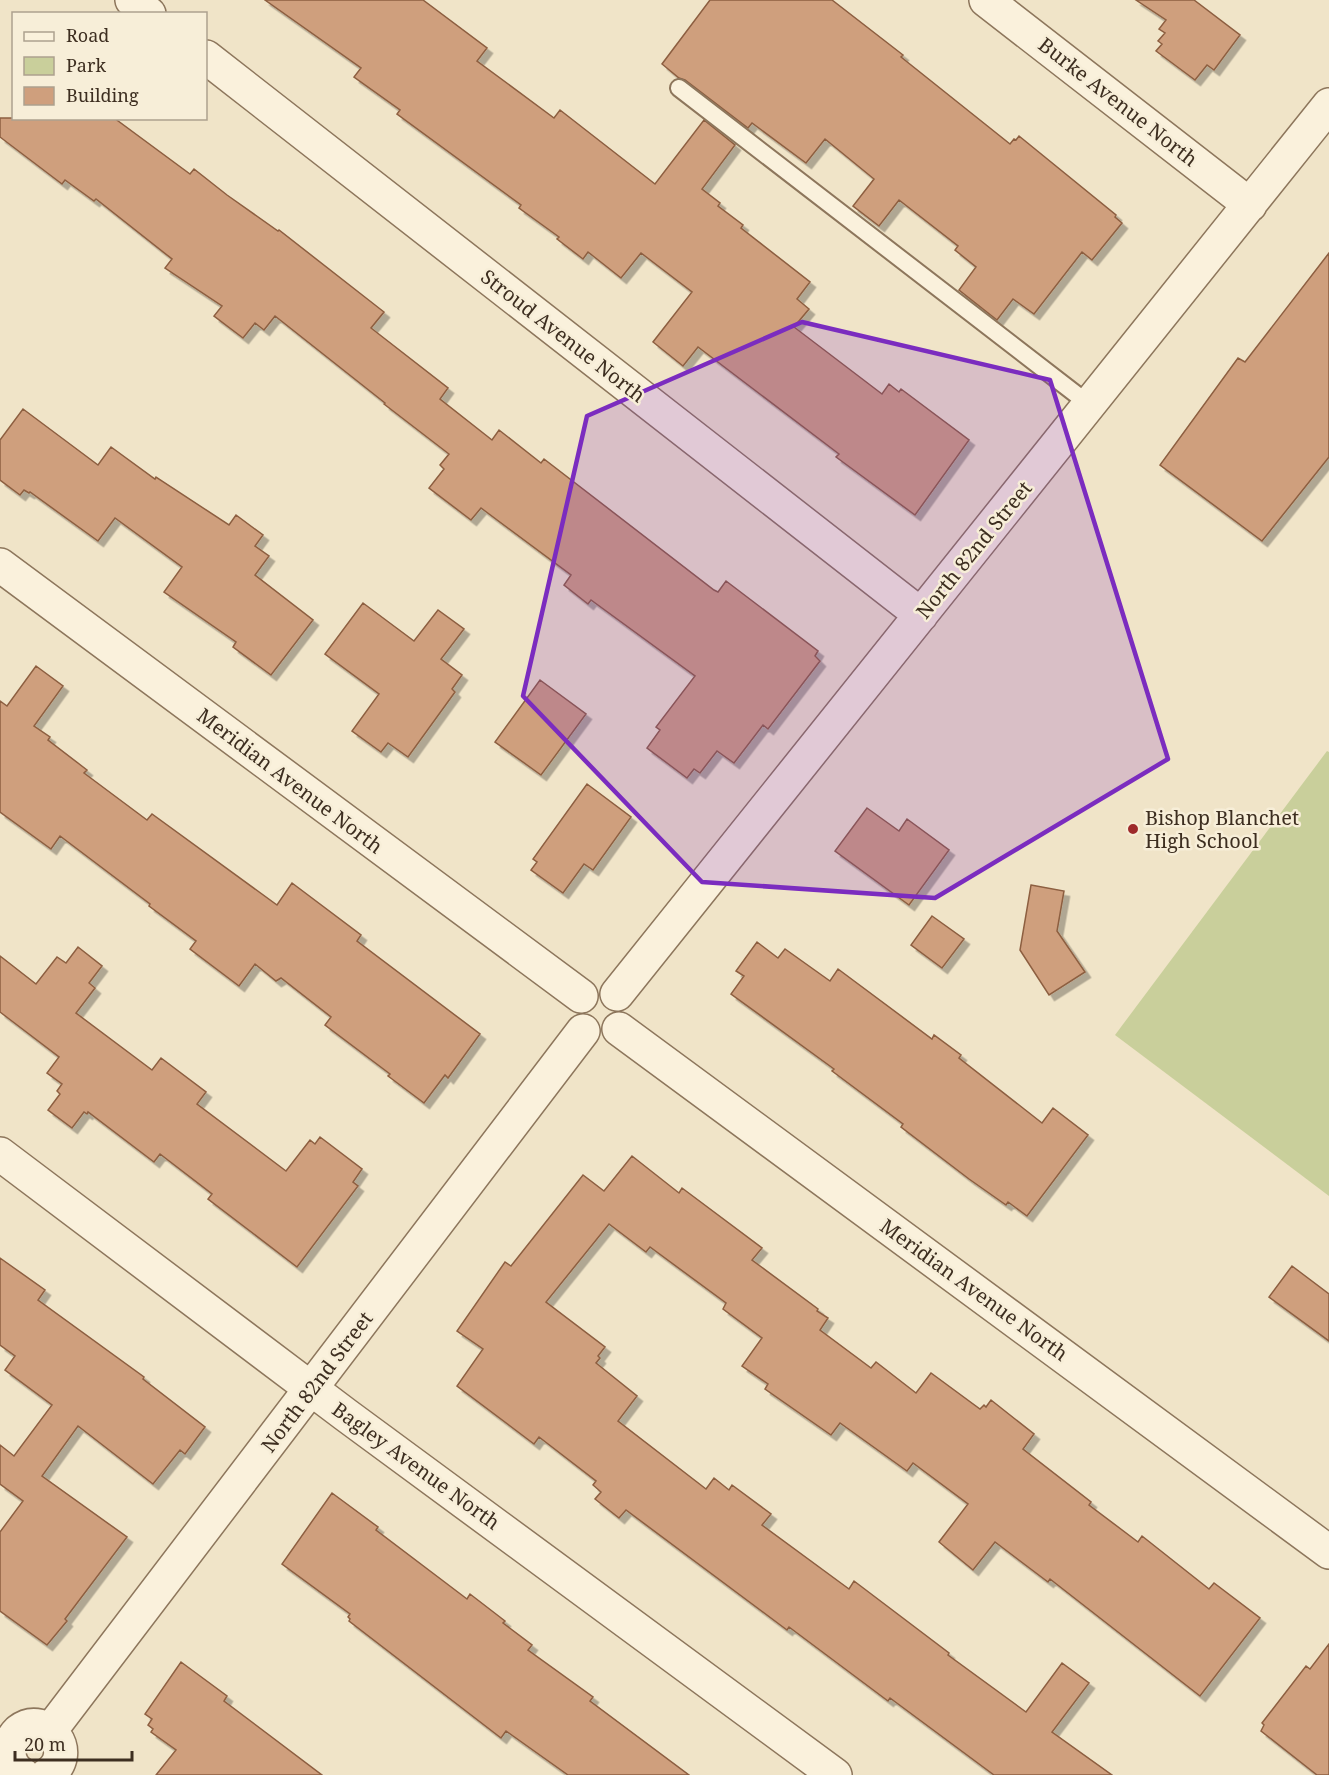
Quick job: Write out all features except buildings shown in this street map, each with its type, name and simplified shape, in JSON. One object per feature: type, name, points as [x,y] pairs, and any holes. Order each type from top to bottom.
[{"type":"street","points":[[132,0],[147,12]]},
{"type":"street","name":"Burke Avenue North","points":[[986,0],[1250,205]]},
{"type":"street","name":"Stroud Avenue North","points":[[207,58],[921,615]]},
{"type":"street","name":"North 82nd Street","points":[[617,994],[1329,105]]},
{"type":"street","name":"Meridian Avenue North","points":[[0,565],[580,996]]},
{"type":"street","points":[[600,987],[608,988],[617,994],[626,1012],[619,1029],[607,1037],[599,1038],[583,1031],[575,1016],[575,1007],[580,996],[592,988],[600,987]]},
{"type":"street","name":"Meridian Avenue North","points":[[619,1029],[1329,1552]]},
{"type":"street","name":"North 82nd Street","points":[[50,1731],[583,1031]]},
{"type":"street","name":"Bagley Avenue North","points":[[0,1154],[312,1389],[835,1775]]},
{"type":"street","points":[[39,1726],[50,1731],[58,1740],[61,1757],[36,1774],[12,1765],[7,1731],[39,1726]]},
{"type":"lane","points":[[679,88],[1090,405]]},
{"type":"highlighted area","points":[[802,322],[1050,380],[1168,759],[935,898],[702,882],[523,696],[587,416]]},
{"type":"green space","points":[[1327,751],[1329,752],[1329,1196],[1115,1035]]},
{"type":"place","name":"Bishop Blanchet High School","points":[[1133,829]]}]
